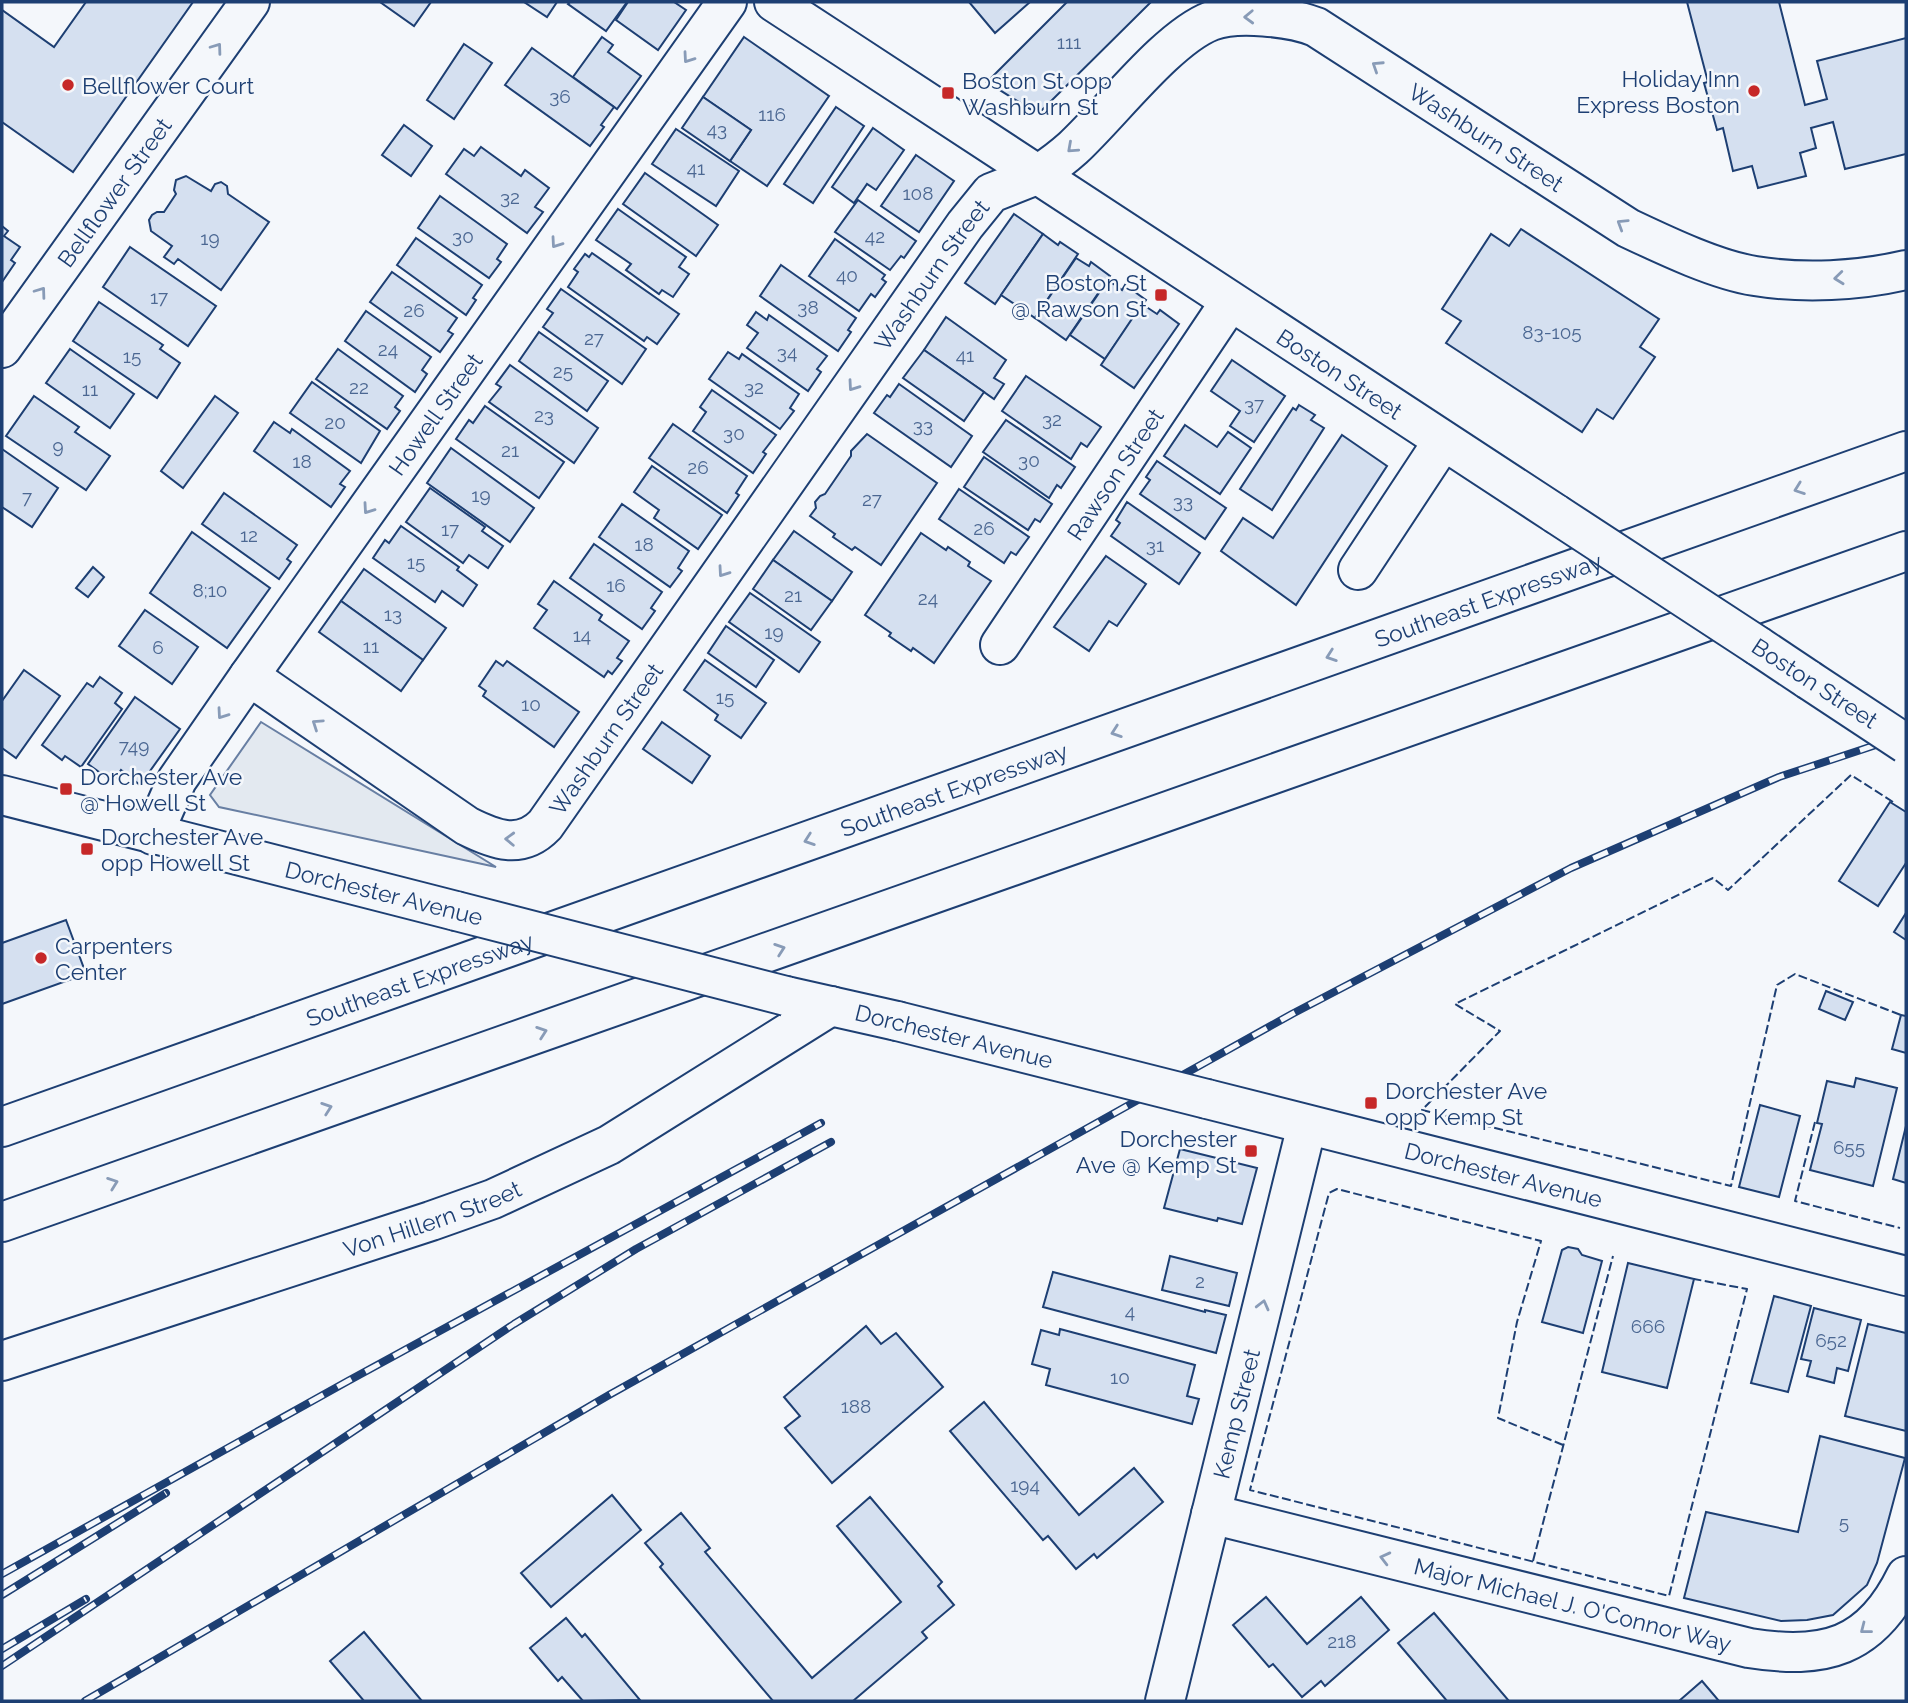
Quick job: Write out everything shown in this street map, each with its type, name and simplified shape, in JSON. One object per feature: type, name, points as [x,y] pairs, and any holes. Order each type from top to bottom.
[{"type":"main road","name":"Bellflower Street","points":[[2,348],[250,2]]},
{"type":"main road","name":"Howell Street","points":[[153,835],[177,780],[727,2]]},
{"type":"main road","name":"Boston Street","points":[[774,2],[1906,744]]},
{"type":"main road","name":"Washburn Street","points":[[249,676],[467,826],[507,841],[535,836],[965,225],[991,193],[1040,174],[1073,148],[1171,49],[1198,28],[1212,21],[1260,17],[1289,19],[1316,14],[1628,228],[1665,246],[1753,276],[1810,282],[1906,270]]},
{"type":"main road","name":"Rawson Street","points":[[1000,645],[1230,302]]},
{"type":"main road","points":[[1358,570],[1443,441]]},
{"type":"main road","name":"Southeast Expressway","points":[[2,1127],[1906,451]]},
{"type":"main road","points":[[2,1222],[1906,551]]},
{"type":"main road","name":"Dorchester Avenue","points":[[2,795],[786,996],[897,1021],[1906,1276]]},
{"type":"main road","name":"Von Hillern Street","points":[[2,1361],[493,1199],[609,1145],[831,1006]]},
{"type":"main road","name":"Kemp Street","points":[[1165,1701],[1307,1125]]},
{"type":"main road","name":"Major Michael J. O'Connor Way","points":[[1211,1514],[1769,1651],[1825,1650],[1854,1638],[1885,1611],[1906,1576]]},
{"type":"shaded area","points":[[261,722],[496,867],[219,807],[210,795]]},
{"type":"building","name":"Bellflower Court","points":[[86,2],[193,2],[73,172],[2,122],[2,10],[54,47]]},
{"type":"building","points":[[380,2],[431,2],[414,26]]},
{"type":"building","points":[[524,2],[557,2],[547,17]]},
{"type":"building","points":[[627,2],[606,31],[568,4]]},
{"type":"building","points":[[628,2],[674,2],[686,10],[658,50],[616,20]]},
{"type":"building","points":[[969,2],[1030,2],[995,33]]},
{"type":"building","points":[[1067,2],[1151,2],[1038,114],[987,82]]},
{"type":"building","name":"Holiday Inn Express Boston","points":[[1687,2],[1779,2],[1805,105],[1827,99],[1817,61],[1906,38],[1906,154],[1845,169],[1833,122],[1811,128],[1816,148],[1800,153],[1806,176],[1758,188],[1752,166],[1733,171],[1723,128],[1717,130],[1704,83],[1708,82]]},
{"type":"building","points":[[602,37],[613,45],[608,52],[641,76],[617,109],[573,77]]},
{"type":"building","points":[[744,37],[829,96],[767,186],[730,161],[751,130],[703,97]]},
{"type":"building","points":[[464,44],[492,63],[454,119],[427,100]]},
{"type":"building","points":[[532,48],[614,107],[590,146],[505,85]]},
{"type":"building","points":[[703,97],[751,130],[730,161],[682,128]]},
{"type":"building","points":[[836,107],[864,126],[813,203],[784,184]]},
{"type":"building","points":[[404,125],[432,146],[411,176],[382,155]]},
{"type":"building","points":[[873,128],[904,150],[876,190],[867,184],[854,203],[832,187]]},
{"type":"building","points":[[676,129],[739,171],[716,206],[652,164]]},
{"type":"building","points":[[481,147],[521,176],[525,170],[549,188],[535,207],[543,212],[527,233],[446,174],[464,149],[474,156]]},
{"type":"building","points":[[916,155],[954,181],[919,232],[881,206]]},
{"type":"building","points":[[645,173],[718,225],[696,256],[623,204]]},
{"type":"building","points":[[186,176],[211,191],[215,184],[221,182],[227,186],[228,194],[269,222],[221,290],[178,259],[174,264],[164,257],[172,246],[151,231],[149,220],[152,215],[164,212],[176,194],[176,180]]},
{"type":"building","points":[[440,196],[507,244],[497,259],[501,262],[489,278],[418,228]]},
{"type":"building","points":[[858,200],[916,241],[904,258],[901,256],[890,270],[835,232]]},
{"type":"building","points":[[618,209],[686,257],[679,267],[689,274],[673,297],[662,290],[659,294],[626,270],[631,264],[596,240]]},
{"type":"building","points":[[1014,214],[1043,234],[995,304],[965,283]]},
{"type":"building","points":[[2,226],[8,231],[4,236],[20,247],[11,260],[15,263],[2,282]]},
{"type":"building","points":[[1521,229],[1659,319],[1640,347],[1655,357],[1613,419],[1597,409],[1582,432],[1446,343],[1461,321],[1442,309],[1491,234],[1509,246]]},
{"type":"building","points":[[1043,234],[1058,245],[1060,242],[1078,254],[1035,318],[1001,295]]},
{"type":"building","points":[[416,238],[482,285],[466,315],[397,265]]},
{"type":"building","points":[[835,239],[885,275],[882,279],[886,282],[875,297],[871,294],[859,311],[809,276]]},
{"type":"building","points":[[130,247],[216,306],[188,346],[103,287]]},
{"type":"building","points":[[592,253],[679,314],[657,344],[647,337],[644,341],[568,287],[578,272],[574,269],[585,254],[589,257]]},
{"type":"building","points":[[1076,258],[1089,266],[1091,262],[1110,276],[1066,340],[1035,318]]},
{"type":"building","points":[[781,265],[856,318],[848,330],[851,332],[838,351],[760,296]]},
{"type":"building","points":[[392,272],[457,318],[448,331],[453,334],[440,352],[370,302]]},
{"type":"building","points":[[1108,280],[1122,290],[1125,285],[1146,300],[1105,359],[1070,335]]},
{"type":"building","points":[[561,289],[646,349],[622,384],[543,327],[553,313],[547,309]]},
{"type":"building","points":[[99,302],[163,345],[160,349],[180,363],[157,398],[73,341]]},
{"type":"building","points":[[1142,304],[1157,314],[1160,310],[1179,324],[1134,388],[1101,365]]},
{"type":"building","points":[[366,311],[431,357],[422,370],[427,374],[415,392],[345,341]]},
{"type":"building","points":[[756,312],[767,320],[769,315],[827,356],[817,369],[821,372],[808,391],[747,348],[758,333],[747,325]]},
{"type":"building","points":[[946,317],[1006,360],[994,378],[1004,384],[994,399],[924,350]]},
{"type":"building","points":[[539,332],[608,381],[587,411],[519,361]]},
{"type":"building","points":[[70,349],[134,394],[110,428],[46,383]]},
{"type":"building","points":[[338,349],[403,396],[395,407],[400,411],[387,429],[316,379]]},
{"type":"building","points":[[924,350],[984,392],[964,421],[903,378]]},
{"type":"building","points":[[728,352],[739,359],[742,354],[799,394],[790,408],[794,411],[780,429],[709,379]]},
{"type":"building","points":[[1232,360],[1285,396],[1254,442],[1230,426],[1240,411],[1211,391]]},
{"type":"building","points":[[510,365],[598,428],[574,463],[489,402],[501,387],[496,384]]},
{"type":"building","points":[[1026,376],[1101,427],[1087,447],[1081,443],[1071,459],[1002,411]]},
{"type":"building","points":[[312,382],[380,431],[361,463],[290,413]]},
{"type":"building","points":[[899,384],[972,436],[951,467],[874,413]]},
{"type":"building","points":[[712,390],[776,435],[763,452],[766,454],[753,473],[693,431],[706,412],[700,407]]},
{"type":"building","points":[[34,396],[79,427],[75,432],[110,456],[86,490],[6,436]]},
{"type":"building","points":[[215,396],[238,413],[183,488],[161,471]]},
{"type":"building","points":[[1299,405],[1315,415],[1311,420],[1324,428],[1272,510],[1240,489],[1293,408],[1296,410]]},
{"type":"building","points":[[485,406],[564,462],[539,498],[456,439],[469,420],[473,423]]},
{"type":"building","points":[[1006,420],[1075,467],[1061,488],[1057,485],[1049,498],[983,452]]},
{"type":"building","points":[[274,422],[290,433],[292,429],[350,471],[340,484],[345,487],[331,507],[254,451]]},
{"type":"building","points":[[673,424],[747,476],[727,513],[649,458]]},
{"type":"building","points":[[1185,425],[1217,447],[1228,432],[1251,448],[1220,494],[1164,456]]},
{"type":"building","points":[[867,434],[937,483],[881,565],[855,547],[852,550],[833,537],[835,534],[810,516],[816,508],[815,502],[825,494],[851,456],[851,451]]},
{"type":"building","points":[[1342,435],[1387,466],[1296,605],[1221,551],[1243,518],[1273,538]]},
{"type":"building","points":[[451,448],[534,508],[510,542],[427,483]]},
{"type":"building","points":[[2,449],[58,488],[32,527],[2,507]]},
{"type":"building","points":[[984,457],[1052,504],[1040,522],[1035,519],[1028,530],[964,487]]},
{"type":"building","points":[[1157,461],[1226,508],[1205,539],[1140,494],[1150,480],[1146,477]]},
{"type":"building","points":[[652,466],[722,515],[698,549],[654,518],[659,510],[634,492]]},
{"type":"building","points":[[430,488],[485,527],[482,531],[503,546],[488,568],[469,555],[463,563],[406,522]]},
{"type":"building","points":[[959,489],[1029,537],[1016,555],[1011,552],[1004,563],[939,519]]},
{"type":"building","points":[[224,493],[297,545],[287,559],[291,562],[279,579],[202,524]]},
{"type":"building","points":[[1127,502],[1200,553],[1179,584],[1111,536],[1120,523],[1116,520]]},
{"type":"building","points":[[622,504],[689,551],[678,568],[682,571],[670,587],[599,537]]},
{"type":"building","points":[[401,526],[459,567],[457,570],[477,585],[463,606],[442,591],[435,602],[373,558],[385,540],[389,543]]},
{"type":"building","points":[[794,531],[852,572],[832,601],[773,560]]},
{"type":"building","points":[[192,532],[270,588],[227,648],[150,593]]},
{"type":"building","points":[[921,533],[970,562],[968,566],[991,581],[934,663],[889,636],[891,633],[865,615]]},
{"type":"building","points":[[594,544],[662,592],[651,608],[655,611],[642,629],[570,578]]},
{"type":"building","points":[[1106,556],[1146,584],[1117,626],[1109,621],[1089,651],[1054,627]]},
{"type":"building","points":[[773,560],[832,601],[811,630],[753,589]]},
{"type":"building","points":[[93,567],[104,577],[88,597],[76,588]]},
{"type":"building","points":[[364,569],[446,628],[423,660],[341,601]]},
{"type":"building","points":[[554,581],[602,615],[599,620],[629,641],[617,658],[622,661],[612,674],[608,671],[604,677],[534,628],[547,610],[538,604]]},
{"type":"building","points":[[750,593],[820,642],[799,672],[729,622]]},
{"type":"building","points":[[341,601],[423,660],[401,691],[319,632]]},
{"type":"building","points":[[145,610],[198,647],[172,684],[119,646]]},
{"type":"building","points":[[726,626],[774,660],[756,687],[708,653]]},
{"type":"building","points":[[705,660],[766,703],[741,738],[715,720],[718,715],[684,690]]},
{"type":"building","points":[[496,661],[503,666],[507,661],[579,712],[554,747],[483,696],[486,691],[479,686]]},
{"type":"building","points":[[24,670],[60,696],[16,758],[2,748],[2,701]]},
{"type":"building","points":[[100,677],[122,693],[115,703],[122,709],[81,767],[65,756],[62,760],[42,745],[87,683],[93,687]]},
{"type":"building","points":[[135,697],[180,729],[140,785],[121,770],[113,782],[88,764]]},
{"type":"building","points":[[662,722],[710,756],[692,783],[643,749]]},
{"type":"building","points":[[1890,802],[1906,812],[1906,863],[1878,906],[1839,881]]},
{"type":"building","points":[[1906,913],[1906,940],[1894,932]]},
{"type":"building","name":"Carpenters Center","points":[[66,920],[86,974],[2,1004],[2,943]]},
{"type":"building","points":[[1826,991],[1853,1002],[1845,1020],[1819,1009]]},
{"type":"building","points":[[1901,1015],[1906,1016],[1906,1053],[1892,1049]]},
{"type":"building","points":[[1856,1078],[1897,1088],[1873,1186],[1810,1170],[1822,1124],[1817,1123],[1827,1081],[1854,1087]]},
{"type":"building","points":[[1760,1105],[1800,1116],[1779,1197],[1739,1187]]},
{"type":"building","points":[[1906,1126],[1906,1183],[1893,1179]]},
{"type":"building","points":[[1180,1149],[1257,1168],[1242,1224],[1164,1208]]},
{"type":"building","points":[[1568,1247],[1602,1261],[1583,1333],[1542,1322],[1562,1250]]},
{"type":"building","points":[[1170,1256],[1237,1273],[1229,1306],[1162,1290]]},
{"type":"building","points":[[1628,1263],[1694,1279],[1667,1388],[1602,1372]]},
{"type":"building","points":[[1053,1272],[1205,1312],[1226,1315],[1216,1353],[1043,1307]]},
{"type":"building","points":[[1774,1296],[1811,1306],[1788,1392],[1751,1383]]},
{"type":"building","points":[[1814,1308],[1861,1320],[1848,1371],[1837,1368],[1834,1383],[1807,1376],[1811,1361],[1801,1359]]},
{"type":"building","points":[[1868,1324],[1906,1333],[1906,1431],[1845,1416]]},
{"type":"building","points":[[866,1326],[881,1344],[896,1333],[943,1387],[832,1483],[785,1428],[800,1416],[784,1397]]},
{"type":"building","points":[[1060,1329],[1195,1365],[1187,1396],[1199,1399],[1192,1424],[1046,1385],[1050,1369],[1032,1364],[1041,1330],[1059,1335]]},
{"type":"building","points":[[984,1402],[1079,1515],[1134,1468],[1163,1502],[1097,1558],[1094,1554],[1076,1569],[1048,1536],[1043,1540],[950,1431]]},
{"type":"building","points":[[1820,1436],[1905,1458],[1877,1563],[1867,1585],[1833,1615],[1807,1620],[1781,1621],[1684,1598],[1706,1512],[1798,1532]]},
{"type":"building","points":[[612,1495],[641,1530],[551,1607],[521,1573]]},
{"type":"building","points":[[870,1497],[942,1582],[938,1586],[954,1605],[922,1632],[927,1638],[853,1701],[773,1701],[660,1567],[663,1564],[645,1543],[681,1513],[710,1548],[705,1552],[812,1678],[901,1602],[837,1526]]},
{"type":"building","points":[[1266,1597],[1307,1644],[1361,1597],[1389,1630],[1325,1686],[1321,1681],[1302,1697],[1273,1664],[1269,1667],[1233,1625]]},
{"type":"building","points":[[1434,1613],[1509,1701],[1447,1701],[1398,1643]]},
{"type":"building","points":[[566,1618],[582,1637],[585,1634],[640,1700],[583,1701],[562,1677],[558,1681],[530,1648]]},
{"type":"building","points":[[364,1632],[422,1701],[364,1701],[330,1661]]},
{"type":"building","points":[[1702,1681],[1719,1701],[1679,1701]]},
{"type":"railway","points":[[85,1701],[609,1395],[1292,1014],[1571,868],[1779,777],[1906,735]]},
{"type":"railway","points":[[2,1574],[348,1381],[821,1123]]},
{"type":"railway","points":[[2,1666],[514,1324],[636,1249],[831,1142]]},
{"type":"railway","points":[[2,1595],[166,1493]]},
{"type":"railway","points":[[2,1649],[86,1599]]},
{"type":"fence","points":[[1893,802],[1851,775],[1728,890],[1713,878],[1455,1004],[1500,1031],[1422,1110],[1731,1186],[1777,985],[1795,974],[1901,1015]]},
{"type":"fence","points":[[1815,1122],[1795,1201],[1900,1228]]},
{"type":"fence","points":[[1563,1445],[1498,1418],[1517,1322],[1541,1241],[1337,1189],[1329,1193],[1250,1490],[1669,1596],[1747,1289],[1694,1279]]},
{"type":"fence","points":[[1533,1561],[1613,1256]]},
{"type":"place","name":"Bellflower Court","points":[[68,85]]},
{"type":"place","name":"Holiday Inn Express Boston","points":[[1754,91]]},
{"type":"place","name":"Boston St opp Washburn St","points":[[948,93]]},
{"type":"place","name":"Boston St @ Rawson St","points":[[1161,295]]},
{"type":"place","name":"Dorchester Ave @ Howell St","points":[[66,789]]},
{"type":"place","name":"Dorchester Ave opp Howell St","points":[[87,849]]},
{"type":"place","name":"Carpenters Center","points":[[41,958]]},
{"type":"place","name":"Dorchester Ave opp Kemp St","points":[[1371,1103]]},
{"type":"place","name":"Dorchester Ave @ Kemp St","points":[[1251,1151]]}]
